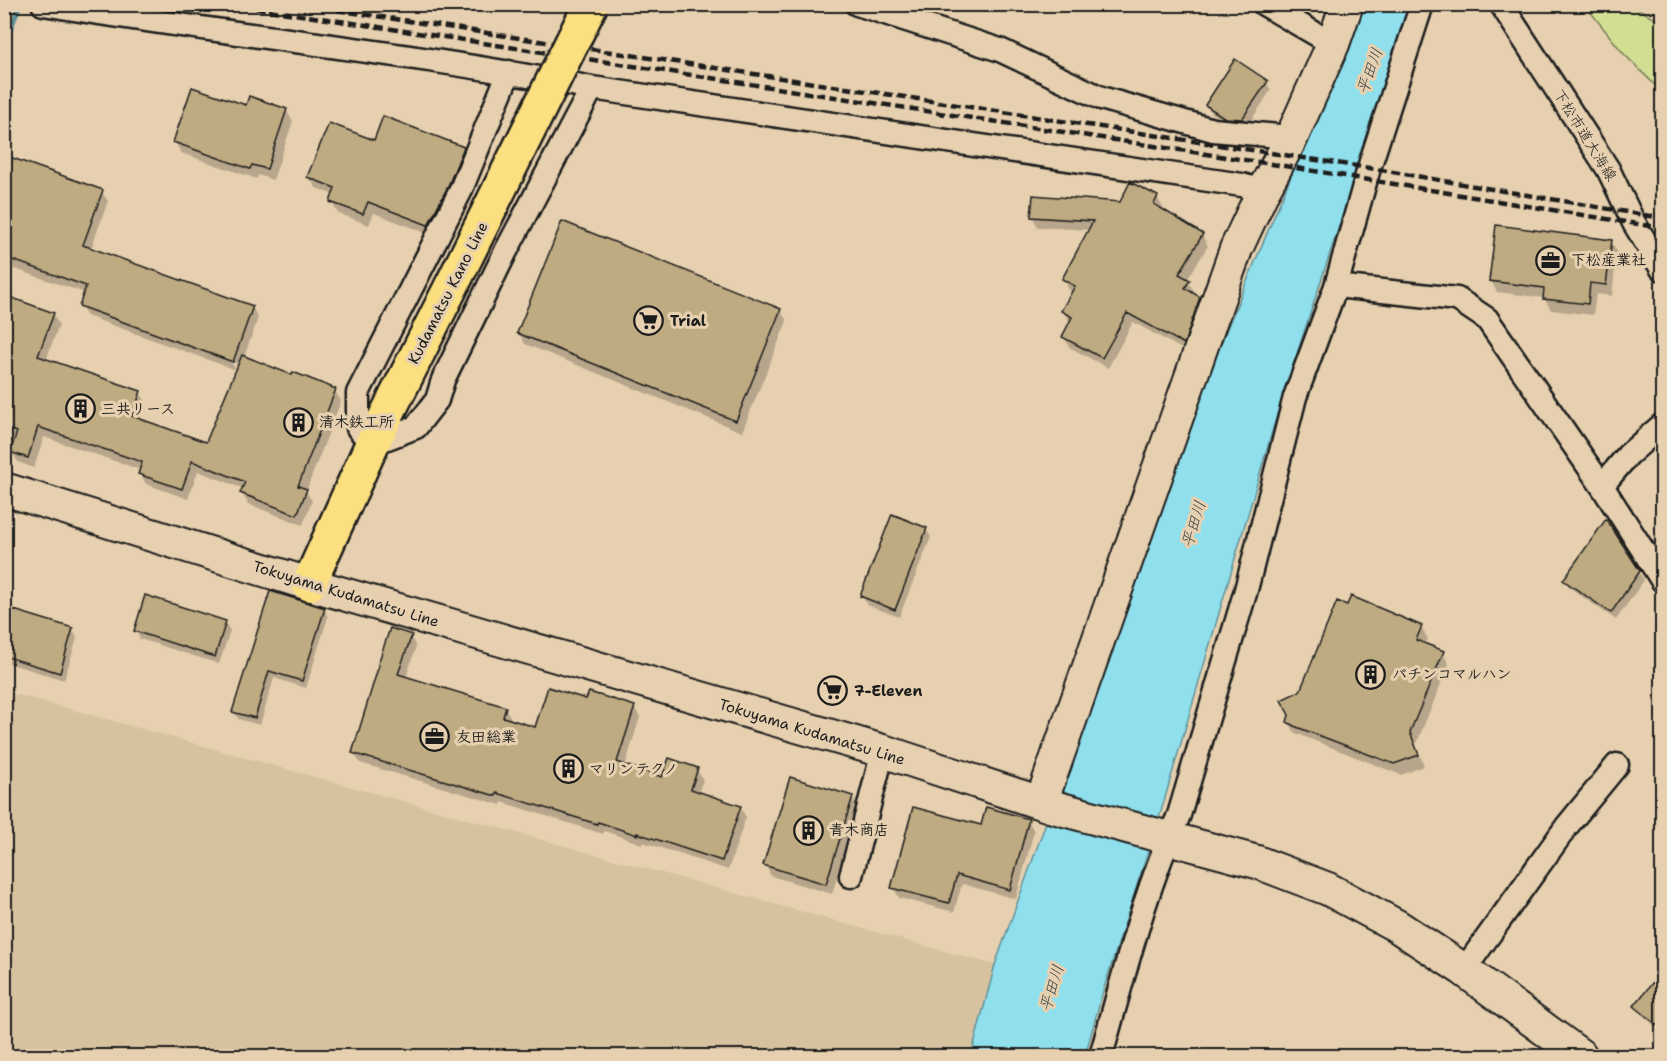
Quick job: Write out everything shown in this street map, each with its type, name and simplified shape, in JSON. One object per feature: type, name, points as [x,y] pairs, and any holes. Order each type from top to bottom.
[{"type":"main road","name":"Kudamatsu Kano Line","points":[[309,584],[372,444],[591,4]]},
{"type":"main road","points":[[1045,805],[1236,249],[1291,139],[1333,44],[1347,4]]},
{"type":"main road","name":"Tokuyama Kudamatsu Line","points":[[4,489],[309,584],[883,752],[1045,805],[1257,862],[1328,889],[1397,926],[1464,970],[1581,1056]]},
{"type":"street","points":[[43,4],[139,21],[509,72],[592,88],[1242,185],[1263,191]]},
{"type":"street","points":[[857,4],[1000,50],[1101,98],[1213,130],[1279,135],[1291,139]]},
{"type":"street","points":[[1264,4],[1333,44]]},
{"type":"street","points":[[1101,1056],[1137,927],[1166,837],[1179,815],[1246,590],[1294,397],[1336,286],[1369,168],[1422,4]]},
{"type":"street","name":"下松市道大海線","points":[[1501,4],[1608,169],[1634,223],[1662,268]]},
{"type":"street","points":[[509,72],[460,192],[358,393],[358,428],[372,444],[416,427],[437,399],[443,380],[506,251],[592,88]]},
{"type":"street","points":[[1336,286],[1457,299],[1487,319],[1602,486],[1662,580]]},
{"type":"street","points":[[1602,486],[1628,455],[1662,425]]},
{"type":"street","points":[[852,876],[864,820],[883,752]]},
{"type":"street","points":[[1464,970],[1567,826],[1617,765]]},
{"type":"shaded area","points":[[4,691],[995,965],[971,1056],[5,1056]]},
{"type":"green space","points":[[1585,5],[1632,5],[1662,23],[1662,88],[1656,86],[1623,53]]},
{"type":"water","name":"平田川","points":[[1363,5],[1412,5],[1279,408],[1162,808],[1103,991],[1085,1056],[971,1056],[995,965],[1199,395]]},
{"type":"building","points":[[1235,59],[1268,81],[1242,119],[1225,118],[1205,105]]},
{"type":"building","points":[[192,87],[246,105],[249,96],[287,109],[267,169],[252,165],[250,169],[173,142]]},
{"type":"building","points":[[383,116],[464,147],[448,186],[428,225],[368,202],[363,214],[330,202],[335,188],[307,177],[329,123],[374,140]]},
{"type":"building","points":[[4,155],[103,190],[83,245],[253,306],[233,362],[79,306],[86,286],[4,257]]},
{"type":"building","points":[[1130,182],[1158,196],[1154,204],[1203,234],[1179,274],[1190,280],[1185,288],[1200,297],[1184,344],[1127,313],[1102,358],[1062,337],[1072,317],[1061,311],[1075,286],[1062,279],[1093,221],[1031,217],[1033,195],[1120,202]]},
{"type":"building","name":"Trial","points":[[562,221],[781,309],[736,421],[517,333]]},
{"type":"building","name":"下松産業社","points":[[1496,225],[1612,240],[1606,285],[1590,283],[1588,304],[1543,299],[1544,288],[1489,281]]},
{"type":"building","points":[[4,295],[54,313],[38,356],[141,391],[132,416],[206,442],[242,355],[292,375],[293,372],[336,389],[298,486],[307,489],[297,515],[240,493],[245,482],[192,461],[182,489],[138,474],[142,462],[38,427],[28,458],[10,452],[17,432],[4,428],[4,368],[9,355],[4,353]]},
{"type":"building","points":[[892,514],[927,528],[895,610],[860,596]]},
{"type":"building","points":[[1606,519],[1640,571],[1611,613],[1563,580]]},
{"type":"building","points":[[270,591],[325,608],[302,681],[269,671],[255,718],[232,712]]},
{"type":"building","points":[[145,595],[226,621],[215,657],[134,631]]},
{"type":"building","name":"パチンコマルハン","points":[[1351,596],[1422,626],[1416,640],[1444,651],[1410,732],[1419,755],[1394,764],[1294,726],[1287,722],[1289,715],[1281,700],[1300,691],[1337,601],[1347,605]]},
{"type":"building","points":[[4,607],[73,628],[60,673],[4,656]]},
{"type":"building","points":[[390,628],[412,635],[398,674],[506,707],[503,717],[535,727],[548,687],[586,699],[589,692],[635,706],[617,762],[662,777],[669,758],[698,768],[691,789],[741,806],[722,861],[637,833],[637,835],[598,822],[597,824],[497,793],[496,796],[352,753]]},
{"type":"building","name":"青木商店","points":[[790,777],[853,796],[826,884],[763,865]]},
{"type":"building","points":[[913,807],[981,825],[986,807],[1029,819],[1010,890],[957,875],[949,903],[891,888]]},
{"type":"building","points":[[1653,982],[1662,990],[1662,1029],[1634,1006]]},
{"type":"waterway","points":[[4,46],[20,4]]},
{"type":"railway","points":[[229,4],[1278,165],[1662,228]]},
{"type":"railway","points":[[297,4],[1369,168],[1662,218]]},
{"type":"place","name":"下松産業社","points":[[1550,260]]},
{"type":"place","name":"Trial","points":[[649,321]]},
{"type":"place","name":"三共リース","points":[[80,409]]},
{"type":"place","name":"清木鉄工所","points":[[298,422]]},
{"type":"place","name":"パチンコマルハン","points":[[1371,674]]},
{"type":"place","name":"7-Eleven","points":[[833,691]]},
{"type":"place","name":"友田総業","points":[[435,737]]},
{"type":"place","name":"マリンテクノ","points":[[568,769]]},
{"type":"place","name":"青木商店","points":[[808,830]]}]
